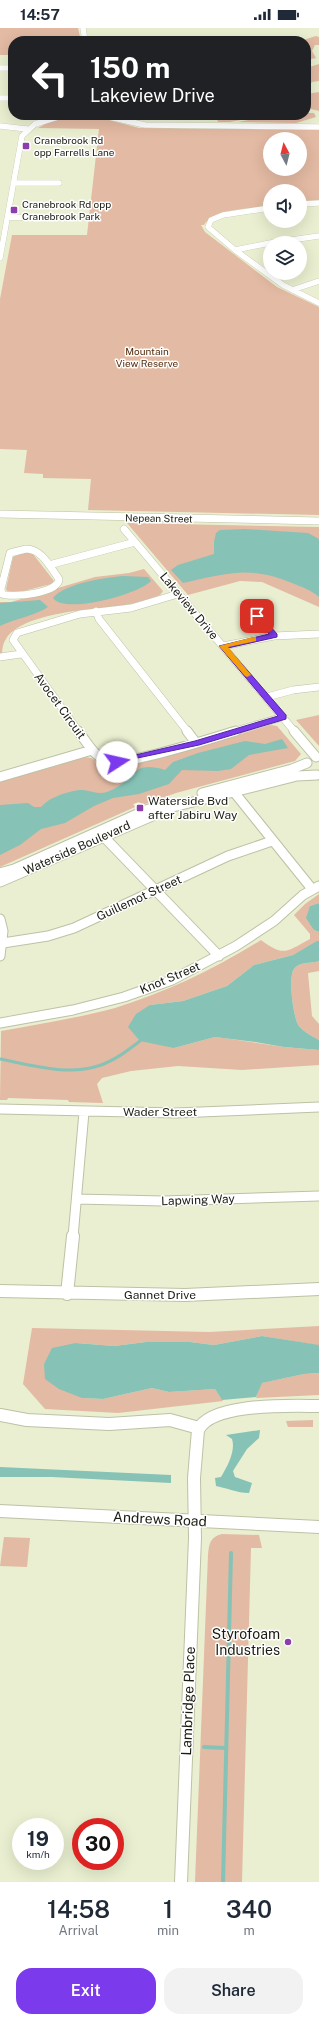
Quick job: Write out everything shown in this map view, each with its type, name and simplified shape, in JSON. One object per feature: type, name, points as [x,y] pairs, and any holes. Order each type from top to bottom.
[{"type":"main road","name":"Andrews Road","points":[[0,1511],[319,1527]]},
{"type":"street","points":[[0,126],[27,129],[48,120]]},
{"type":"street","points":[[122,120],[145,125],[319,127]]},
{"type":"street","points":[[0,258],[21,140],[27,129]]},
{"type":"street","points":[[13,183],[59,183]]},
{"type":"street","points":[[307,204],[319,203]]},
{"type":"street","points":[[263,209],[223,215],[209,221],[207,226],[210,231],[235,250],[292,290],[319,303]]},
{"type":"street","points":[[8,217],[54,218]]},
{"type":"street","points":[[307,238],[319,236]]},
{"type":"street","points":[[235,250],[263,244]]},
{"type":"street","points":[[292,290],[319,281]]},
{"type":"street","name":"Nepean Street","points":[[0,514],[319,521]]},
{"type":"street","name":"Lakeview Drive","points":[[124,529],[317,756]]},
{"type":"street","points":[[49,565],[135,542]]},
{"type":"street","points":[[34,549],[39,552],[49,565],[59,579],[56,586],[19,596],[10,597],[2,594],[1,589],[8,556],[12,552],[34,549]]},
{"type":"street","name":"Avocet Circuit","points":[[178,594],[131,608],[96,611],[17,633],[13,640],[21,654],[92,750],[103,759],[117,762],[196,743],[283,717]]},
{"type":"street","points":[[250,608],[274,636]]},
{"type":"street","points":[[96,611],[99,619],[196,743]]},
{"type":"street","points":[[223,646],[274,636],[319,634]]},
{"type":"street","points":[[0,657],[21,654]]},
{"type":"street","points":[[267,697],[293,690],[319,687]]},
{"type":"street","points":[[7,784],[1,777],[92,750]]},
{"type":"street","name":"Waterside Boulevard","points":[[0,873],[14,869],[146,810],[292,769],[307,763],[317,756]]},
{"type":"street","points":[[307,763],[308,769],[318,775]]},
{"type":"street","name":"Waterside Boulevard","points":[[0,882],[173,807],[297,776],[318,775]]},
{"type":"street","points":[[234,792],[272,841],[316,888]]},
{"type":"street","points":[[104,837],[220,956]]},
{"type":"street","name":"Guillemot Street","points":[[3,943],[42,937],[74,928],[228,856],[272,841]]},
{"type":"street","name":"Knot Street","points":[[0,1023],[73,1010],[124,997],[172,980],[220,956],[274,921],[298,899],[316,888]]},
{"type":"street","points":[[0,919],[3,931],[3,943],[0,956]]},
{"type":"street","name":"Wader Street","points":[[0,1109],[84,1112],[176,1112],[319,1108]]},
{"type":"street","points":[[67,1294],[84,1112]]},
{"type":"street","name":"Lapwing Way","points":[[77,1199],[163,1201],[319,1196]]},
{"type":"street","name":"Gannet Drive","points":[[0,1291],[185,1296],[319,1289]]},
{"type":"street","points":[[0,1415],[27,1420],[109,1424],[170,1420],[199,1428],[202,1423],[224,1413],[270,1408],[319,1406]]},
{"type":"street","name":"Lambridge Place","points":[[181,1882],[195,1538],[193,1520],[196,1443],[199,1428]]},
{"type":"green space","points":[[0,28],[78,28],[80,36],[8,36],[8,55],[0,55]]},
{"type":"green space","points":[[316,36],[319,37],[319,45],[315,45],[312,51],[316,58],[311,59],[311,38]]},
{"type":"green space","points":[[319,64],[319,81],[311,83],[311,66]]},
{"type":"green space","points":[[319,92],[319,111],[311,109],[311,93]]},
{"type":"green space","points":[[311,113],[314,113],[316,117],[311,118]]},
{"type":"green space","name":"Mountain View Reserve","points":[[58,120],[109,120],[139,128],[319,130],[319,201],[307,202],[307,184],[263,184],[263,207],[225,212],[216,215],[209,219],[204,225],[201,225],[205,232],[263,276],[263,280],[268,280],[277,287],[319,307],[319,515],[88,510],[91,479],[43,478],[43,474],[24,473],[27,450],[0,449],[0,299],[12,235],[87,235],[99,129],[38,128],[47,123]]},
{"type":"green space","points":[[217,120],[240,120],[230,122],[218,122]]},
{"type":"green space","points":[[249,120],[306,120],[296,123],[238,122]]},
{"type":"green space","points":[[127,523],[319,527],[319,607],[262,582],[240,581],[188,595]]},
{"type":"green space","points":[[25,552],[33,554],[54,581],[51,584],[16,593],[8,592],[6,589],[13,557]]},
{"type":"green space","points":[[144,569],[163,591],[160,595],[129,604],[79,610],[43,617],[27,623],[15,630],[4,642],[2,654],[0,654],[0,602],[11,602],[95,577],[129,573]]},
{"type":"green space","points":[[319,715],[319,746],[296,720]]},
{"type":"green space","points":[[270,725],[277,726],[301,754],[295,761],[176,793],[142,805],[139,802],[133,804],[135,807],[0,867],[0,782],[85,757],[91,758],[104,766],[121,765],[209,744]]},
{"type":"green space","points":[[319,894],[319,903],[310,906],[314,930],[319,932],[319,941],[293,955],[254,965],[227,986],[183,1001],[150,1005],[174,1048],[215,1037],[224,1038],[284,1047],[319,1050],[319,1065],[242,1070],[178,1066],[131,1071],[102,1078],[97,1084],[103,1103],[8,1098],[7,1100],[0,1100],[1,1031],[87,1015],[134,1002],[190,979],[226,961],[261,940],[280,951],[290,950],[310,939],[310,934],[294,915],[305,904]]},
{"type":"green space","points":[[319,961],[319,971],[308,973],[312,1016],[319,1024],[319,1040],[306,1032],[297,1022],[292,998],[291,980],[292,973],[296,966]]},
{"type":"green space","points":[[319,1326],[319,1345],[262,1336],[214,1345],[190,1342],[146,1342],[114,1346],[76,1343],[82,1398],[103,1399],[152,1388],[169,1392],[215,1389],[223,1401],[118,1413],[45,1409],[23,1384],[32,1328],[209,1332]]},
{"type":"green space","points":[[319,1373],[319,1395],[256,1398],[261,1383],[304,1374]]},
{"type":"green space","points":[[313,1420],[313,1427],[288,1427],[286,1421]]},
{"type":"green space","points":[[222,1534],[259,1535],[262,1548],[251,1548],[242,1882],[195,1882],[208,1555],[213,1539]]},
{"type":"green space","points":[[4,1537],[30,1538],[27,1567],[0,1566]]},
{"type":"water","points":[[245,529],[308,533],[319,539],[319,597],[299,586],[277,577],[263,574],[225,574],[183,583],[171,570],[178,565],[214,554],[216,533],[220,530]]},
{"type":"water","points":[[122,576],[148,577],[151,581],[132,592],[118,597],[86,604],[60,603],[53,598],[67,589],[85,582]]},
{"type":"water","points":[[40,600],[48,607],[0,626],[0,603]]},
{"type":"water","points":[[282,739],[288,748],[249,755],[231,769],[218,771],[182,770],[169,784],[139,794],[113,798],[94,806],[65,823],[41,829],[20,845],[0,855],[0,805],[28,803],[34,807],[41,807],[51,799],[71,791],[83,790],[104,793],[116,788],[138,769],[153,767],[165,770],[173,762],[198,753],[245,741],[265,744]]},
{"type":"water","points":[[319,903],[319,932],[314,930],[306,918],[310,906]]},
{"type":"water","points":[[319,941],[319,961],[296,966],[292,973],[291,988],[293,1007],[297,1022],[303,1030],[319,1040],[319,1050],[284,1047],[215,1037],[174,1048],[140,1041],[128,1027],[136,1014],[150,1005],[183,1001],[227,986],[254,965],[293,955]]},
{"type":"water","points":[[262,1336],[319,1345],[319,1373],[304,1374],[262,1383],[256,1397],[222,1400],[215,1389],[169,1392],[152,1388],[103,1399],[82,1398],[59,1389],[45,1379],[44,1364],[52,1348],[76,1343],[114,1346],[146,1342],[190,1342],[214,1345]]},
{"type":"water","points":[[260,1430],[259,1438],[247,1449],[233,1471],[235,1477],[252,1483],[249,1493],[216,1486],[215,1478],[221,1477],[228,1464],[233,1449],[232,1439],[226,1435]]},
{"type":"water","points":[[0,1467],[171,1475],[171,1483],[52,1477],[0,1477]]},
{"type":"waterway","points":[[0,1059],[62,1070],[86,1069],[115,1059],[140,1041]]},
{"type":"waterway","points":[[223,1882],[231,1553]]},
{"type":"waterway","points":[[204,1747],[226,1748]]},
{"type":"slow traffic","points":[[247,675],[223,646],[253,639]]},
{"type":"place","name":"Cranebrook Rd opp Farrells Lane","points":[[26,146]]},
{"type":"place","name":"Cranebrook Rd opp Cranebrook Park","points":[[14,210]]},
{"type":"place","name":"Waterside Bvd after Jabiru Way","points":[[140,808]]},
{"type":"place","name":"Styrofoam Industries","points":[[288,1642]]},
{"type":"route","points":[[117,762],[196,743],[283,717],[223,646],[247,640],[274,636],[257,616]]}]
